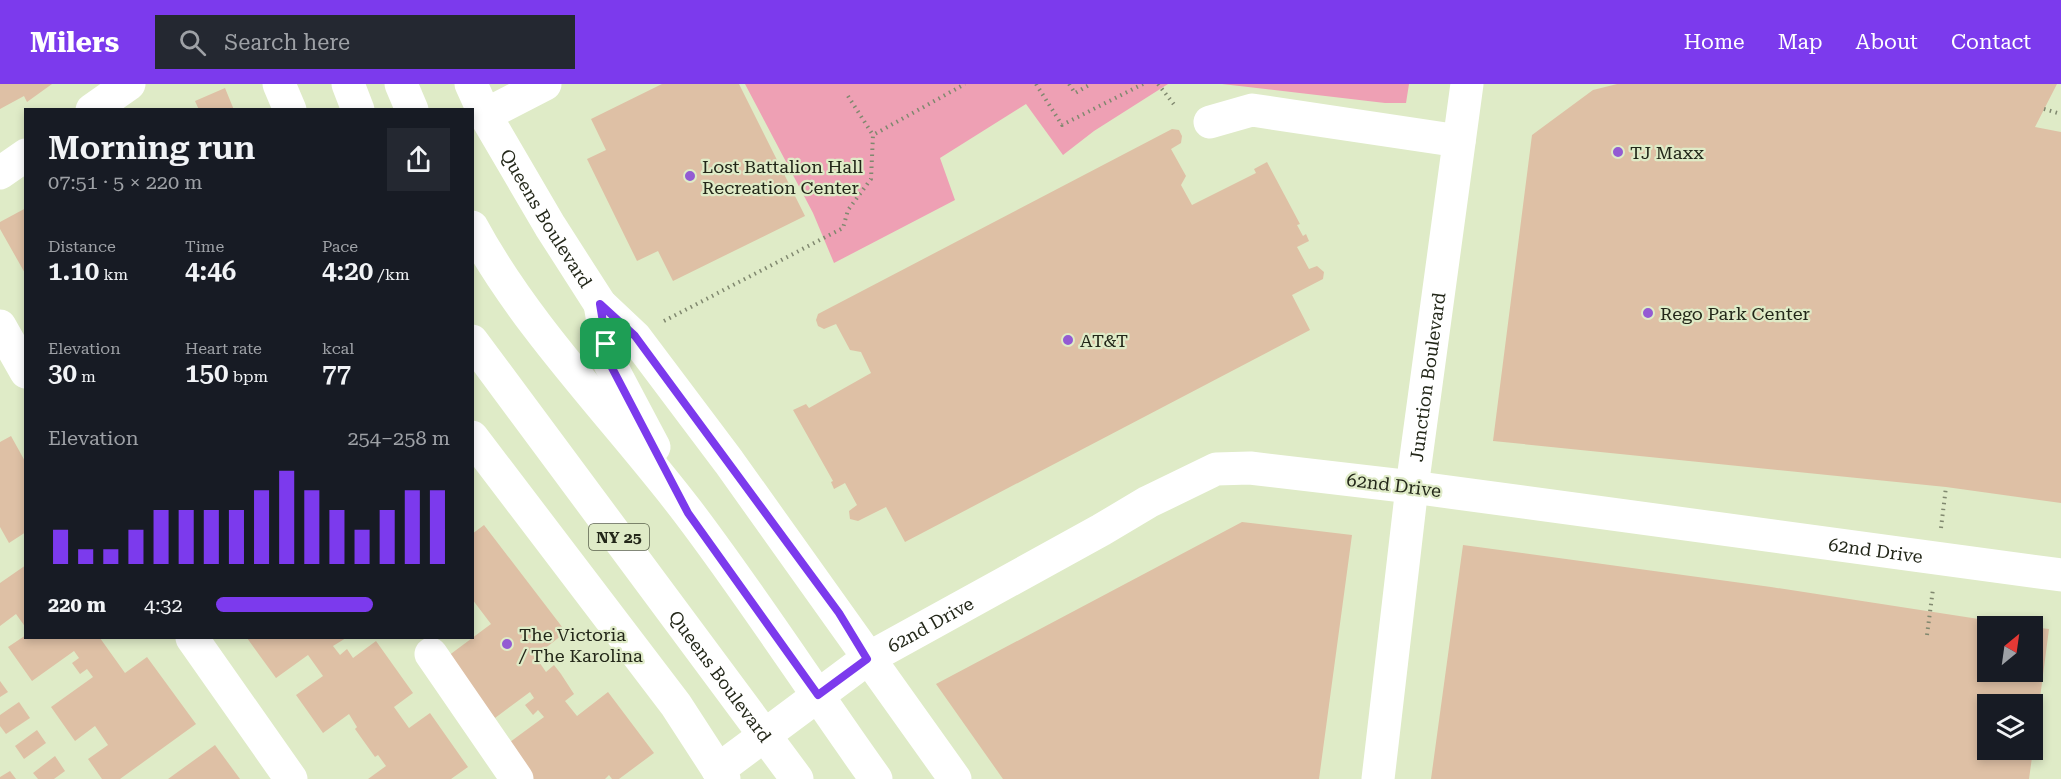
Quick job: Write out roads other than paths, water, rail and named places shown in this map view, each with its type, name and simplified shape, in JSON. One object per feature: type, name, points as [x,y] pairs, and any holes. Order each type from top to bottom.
[{"type":"main road","points":[[95,108],[129,84]]},
{"type":"main road","points":[[279,84],[289,108]]},
{"type":"main road","points":[[348,84],[357,108]]},
{"type":"main road","points":[[401,84],[411,108]]},
{"type":"main road","name":"Queens Boulevard","points":[[471,84],[485,115],[550,226],[600,304],[635,336],[839,613],[867,659],[955,779]]},
{"type":"main road","points":[[485,115],[545,84]]},
{"type":"main road","name":"Junction Boulevard","points":[[1378,779],[1412,487],[1467,84]]},
{"type":"main road","points":[[1210,122],[1252,110],[1459,141]]},
{"type":"main road","points":[[0,173],[24,156]]},
{"type":"main road","points":[[474,231],[484,249],[554,347],[688,513],[876,779]]},
{"type":"main road","points":[[600,304],[610,364],[688,513]]},
{"type":"main road","points":[[0,326],[24,368]]},
{"type":"main road","name":"Queens Boulevard","points":[[474,344],[777,725],[797,779]]},
{"type":"main road","points":[[474,440],[676,705],[716,776]]},
{"type":"main road","name":"62nd Drive","points":[[716,776],[777,725],[867,659],[1148,502],[1216,470],[1250,468],[1412,487],[2061,575]]},
{"type":"main road","points":[[193,639],[291,779]]},
{"type":"main road","points":[[498,779],[423,660],[517,779]]},
{"type":"place","name":"TJ Maxx","points":[[1618,152]]},
{"type":"place","name":"Lost Battalion Hall Recreation Center","points":[[690,176]]},
{"type":"place","name":"Rego Park Center","points":[[1648,313]]},
{"type":"place","name":"AT&T","points":[[1068,340]]},
{"type":"place","name":"The Victoria / The Karolina","points":[[507,644]]}]
